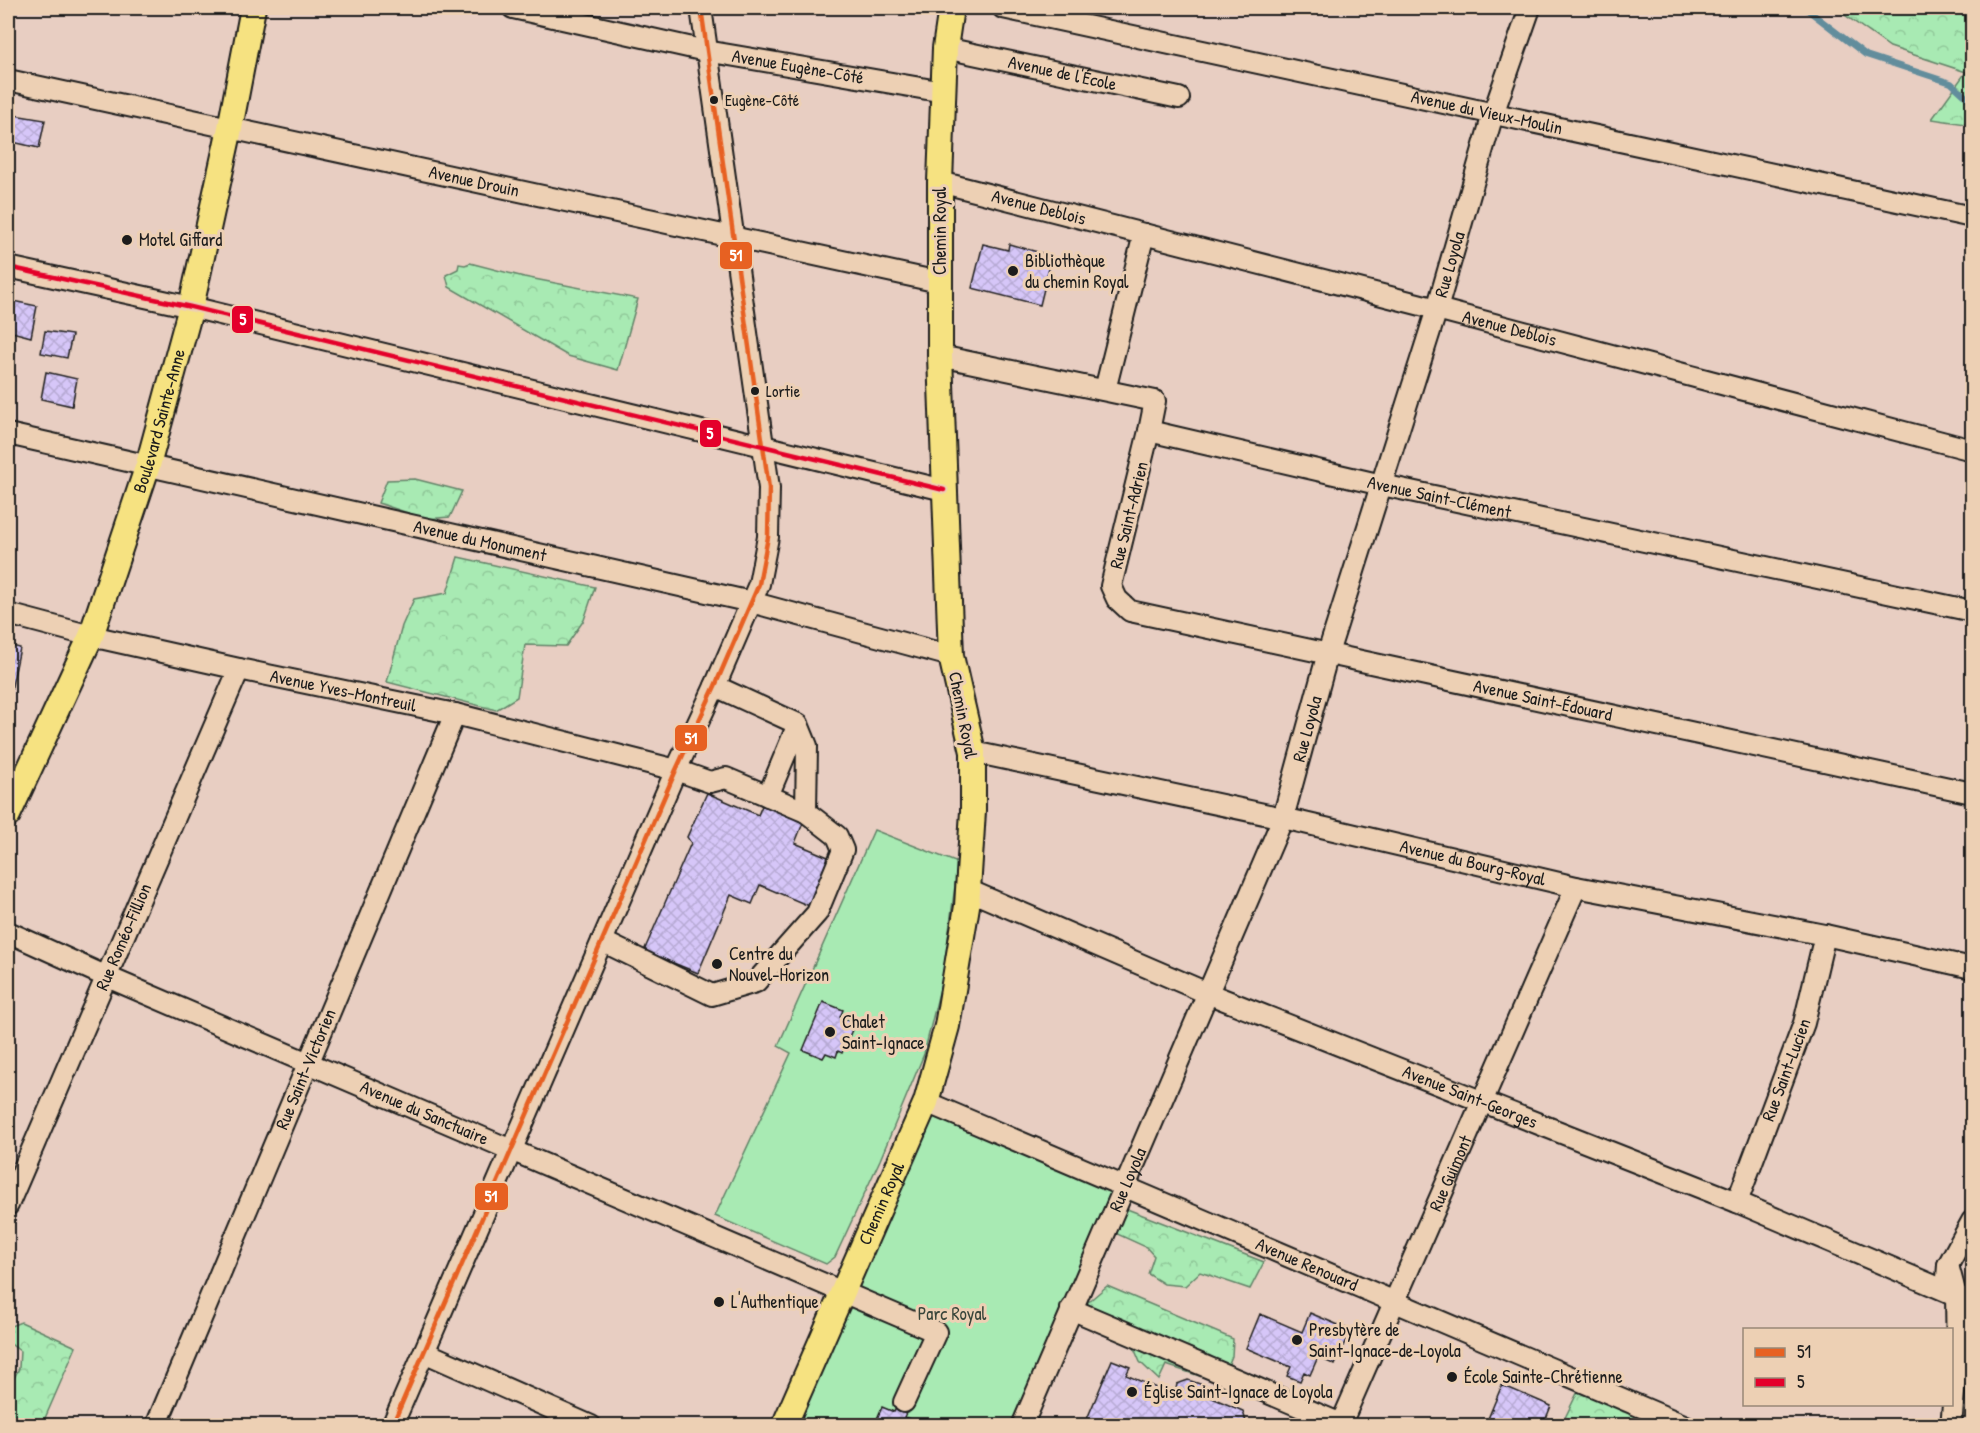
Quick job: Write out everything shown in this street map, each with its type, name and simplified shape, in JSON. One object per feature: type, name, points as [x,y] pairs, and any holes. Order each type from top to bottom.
[{"type":"main road","name":"Boulevard Sainte-Anne","points":[[8,815],[91,636],[148,465],[191,307],[230,128],[253,8]]},
{"type":"main road","name":"Chemin Royal","points":[[784,1425],[926,1102],[947,1026],[967,906],[973,811],[973,752],[951,656],[940,356],[940,182],[945,48],[951,8]]},
{"type":"street","name":"Avenue Eugène-Côté","points":[[513,8],[706,51],[944,92]]},
{"type":"street","points":[[392,1425],[759,584],[768,537],[769,488],[701,8]]},
{"type":"street","name":"Avenue du Vieux-Moulin","points":[[1003,8],[1972,217]]},
{"type":"street","name":"Rue Loyola","points":[[1022,1425],[1282,818],[1328,653],[1437,309],[1493,114],[1530,8]]},
{"type":"street","name":"Avenue de l'École","points":[[945,48],[1179,98]]},
{"type":"street","name":"Avenue Drouin","points":[[8,80],[939,282]]},
{"type":"street","name":"Avenue Deblois","points":[[940,182],[1437,309],[1972,450]]},
{"type":"street","points":[[1105,390],[1144,234]]},
{"type":"street","points":[[8,267],[191,307],[944,490]]},
{"type":"street","points":[[940,356],[1155,401],[1149,431]]},
{"type":"street","name":"Avenue Saint-Clément","points":[[1149,431],[1382,486],[1972,611]]},
{"type":"street","name":"Rue Saint-Adrien","points":[[1117,599],[1112,585],[1149,431]]},
{"type":"street","name":"Avenue du Monument","points":[[8,434],[751,602],[951,656]]},
{"type":"street","name":"Avenue Saint-Édouard","points":[[1117,599],[1130,611],[1972,793]]},
{"type":"street","name":"Avenue Yves-Montreuil","points":[[8,614],[91,636],[455,714],[676,770],[710,782],[726,778],[806,812],[837,836],[843,850],[817,913],[756,982],[712,995],[602,942]]},
{"type":"street","name":"Rue Roméo-Fillion","points":[[8,1205],[239,669]]},
{"type":"street","points":[[715,686],[798,724],[807,746],[806,812]]},
{"type":"street","name":"Rue Saint-Victorien","points":[[156,1425],[455,714]]},
{"type":"street","points":[[768,796],[798,724]]},
{"type":"street","name":"Avenue du Bourg-Royal","points":[[973,752],[1282,818],[1576,887],[1825,935],[1972,968]]},
{"type":"street","name":"Rue Guimont","points":[[1340,1425],[1576,887]]},
{"type":"street","name":"Avenue Saint-Georges","points":[[968,890],[1207,993],[1737,1202],[1958,1296]]},
{"type":"street","name":"Avenue du Sanctuaire","points":[[8,932],[309,1064],[936,1332],[904,1402]]},
{"type":"street","name":"Rue Saint-Lucien","points":[[1737,1202],[1804,1023],[1825,935]]},
{"type":"street","name":"Avenue Renouard","points":[[926,1102],[1686,1425]]},
{"type":"street","points":[[1953,1404],[1957,1361],[1958,1296],[1948,1265],[1972,1221]]},
{"type":"street","points":[[1071,1309],[1340,1425]]},
{"type":"street","points":[[424,1352],[591,1425]]},
{"type":"street","points":[[1951,1425],[1953,1406]]},
{"type":"green space","points":[[1835,8],[1972,8],[1972,125],[1932,119],[1966,72],[1890,47]]},
{"type":"green space","points":[[470,263],[524,277],[638,299],[618,370],[568,356],[449,287],[446,275],[458,269],[459,264]]},
{"type":"green space","points":[[415,479],[462,491],[450,517],[426,519],[378,503],[387,480]]},
{"type":"green space","points":[[458,557],[595,587],[584,620],[566,646],[525,645],[517,697],[496,710],[387,682],[402,626],[414,599],[447,593]]},
{"type":"green space","points":[[874,830],[958,863],[943,976],[924,1054],[880,1160],[835,1257],[826,1264],[715,1216],[791,1053],[778,1046]]},
{"type":"green space","name":"Parc Royal","points":[[926,1102],[1124,1186],[1022,1425],[784,1426]]},
{"type":"green space","points":[[1127,1209],[1264,1262],[1250,1289],[1200,1272],[1185,1286],[1164,1284],[1148,1274],[1154,1256],[1146,1247],[1115,1233]]},
{"type":"green space","points":[[1107,1286],[1233,1339],[1232,1356],[1221,1383],[1166,1365],[1159,1380],[1140,1362],[1134,1348],[1106,1324],[1087,1303]]},
{"type":"green space","points":[[21,1322],[76,1347],[42,1425],[8,1425],[8,1390],[19,1368],[20,1351],[8,1342],[8,1327]]},
{"type":"green space","points":[[1583,1381],[1672,1426],[1561,1426]]},
{"type":"building","points":[[8,114],[45,120],[39,148],[8,141]]},
{"type":"building","points":[[983,244],[1008,250],[1009,244],[1052,256],[1040,305],[972,288]]},
{"type":"building","points":[[8,300],[37,306],[31,337],[8,331]]},
{"type":"building","points":[[45,331],[72,335],[67,358],[41,353]]},
{"type":"building","points":[[46,372],[77,379],[72,406],[41,399]]},
{"type":"building","points":[[8,645],[20,648],[8,705]]},
{"type":"building","name":"Centre du Nouvel-Horizon","points":[[707,793],[758,815],[764,801],[805,818],[795,843],[835,860],[814,908],[760,885],[752,904],[731,895],[698,973],[644,951],[691,843],[687,837]]},
{"type":"building","points":[[823,1002],[843,1010],[840,1017],[855,1023],[842,1053],[838,1051],[836,1057],[826,1053],[823,1058],[803,1050]]},
{"type":"building","name":"Presbytère de Saint-Ignace-de-Loyola","points":[[1310,1313],[1350,1330],[1335,1365],[1318,1357],[1310,1375],[1304,1372],[1300,1381],[1287,1376],[1291,1367],[1246,1348],[1260,1314],[1302,1332]]},
{"type":"building","name":"Église Saint-Ignace de Loyola","points":[[1112,1360],[1130,1367],[1126,1375],[1179,1398],[1177,1384],[1188,1380],[1206,1386],[1203,1394],[1243,1411],[1246,1422],[1244,1426],[1084,1426]]},
{"type":"building","points":[[1502,1385],[1551,1406],[1543,1426],[1485,1426]]},
{"type":"building","points":[[898,1404],[908,1409],[904,1417],[928,1426],[874,1426],[882,1407],[894,1412]]},
{"type":"waterway","points":[[1805,8],[1866,55],[1951,83],[1972,102]]},
{"type":"transit line","name":"51","points":[[392,1426],[759,584],[768,537],[769,488],[701,8]]},
{"type":"transit line","name":"5","points":[[8,267],[191,307],[944,490]]},
{"type":"place","name":"Eugène-Côté","points":[[714,100]]},
{"type":"place","name":"Motel Giffard","points":[[127,240]]},
{"type":"place","name":"Bibliothèque du chemin Royal","points":[[1013,271]]},
{"type":"place","name":"Lortie","points":[[755,391]]},
{"type":"place","name":"Centre du Nouvel-Horizon","points":[[717,964]]},
{"type":"place","name":"Chalet Saint-Ignace","points":[[830,1032]]},
{"type":"place","name":"L'Authentique","points":[[719,1302]]},
{"type":"place","name":"Presbytère de Saint-Ignace-de-Loyola","points":[[1297,1340]]},
{"type":"place","name":"École Sainte-Chrétienne","points":[[1452,1377]]},
{"type":"place","name":"Église Saint-Ignace de Loyola","points":[[1132,1392]]}]
